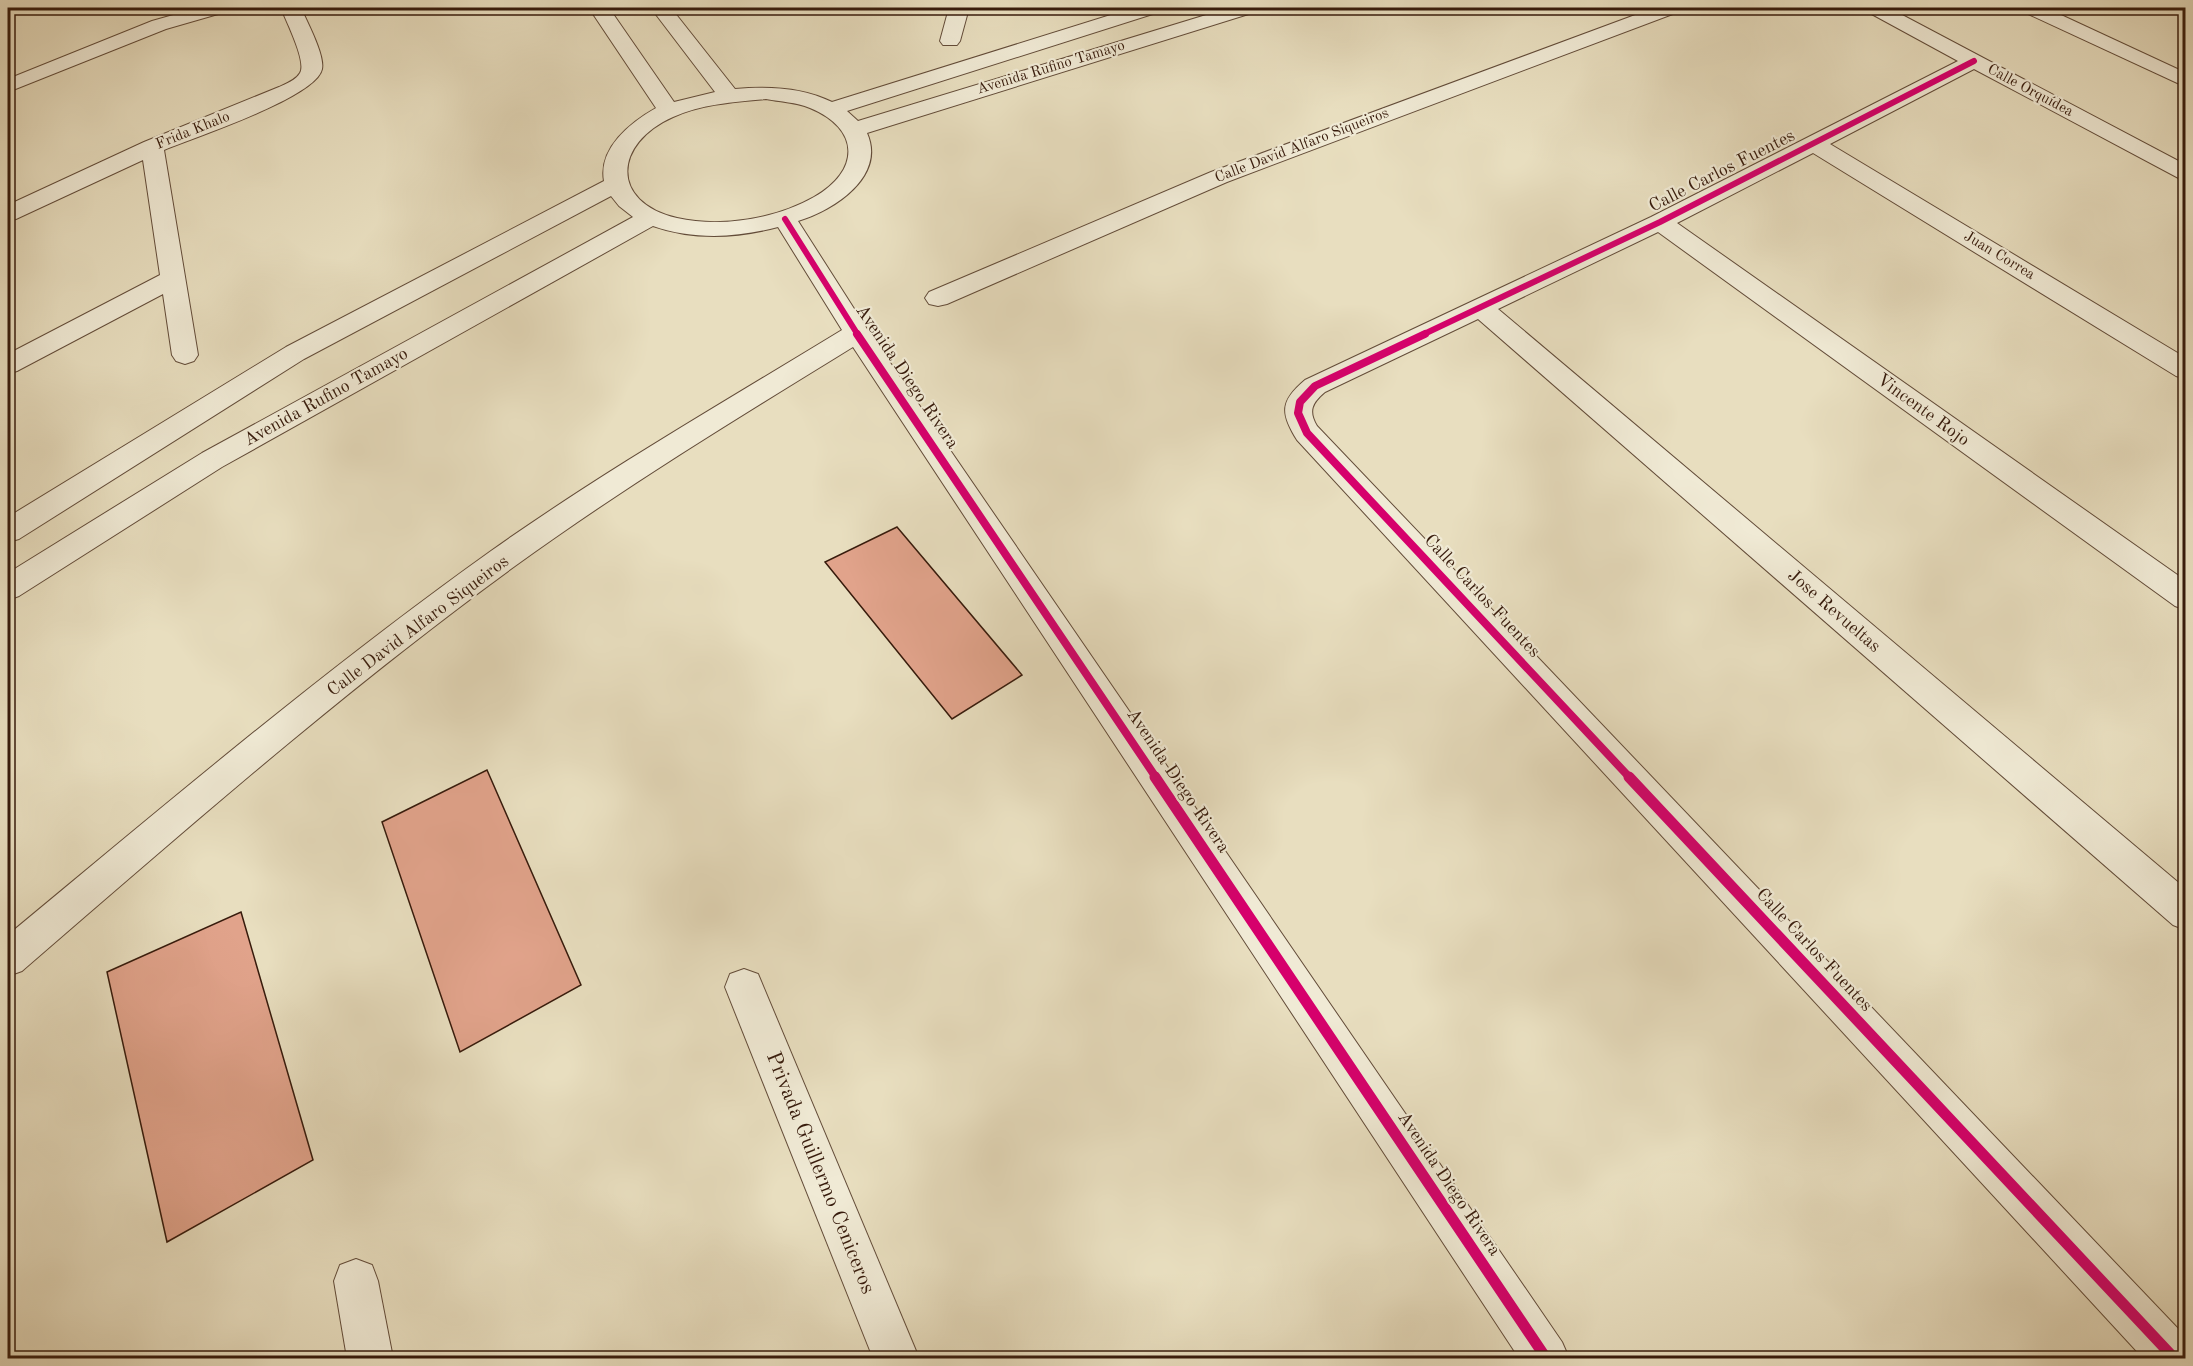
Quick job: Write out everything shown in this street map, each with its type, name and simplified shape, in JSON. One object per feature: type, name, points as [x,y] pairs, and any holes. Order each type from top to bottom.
[{"type":"street","points":[[8,86],[159,25],[218,8]]},
{"type":"street","name":"Frida Khalo","points":[[8,214],[152,147],[287,92],[307,79],[313,66],[312,60],[291,8]]},
{"type":"street","points":[[599,8],[669,111]]},
{"type":"street","points":[[950,40],[959,8]]},
{"type":"street","name":"Avenida Rufino Tamayo","points":[[831,109],[1152,8]]},
{"type":"street","name":"Avenida Rufino Tamayo","points":[[855,129],[1248,8]]},
{"type":"street","name":"Calle David Alfaro Siqueiros","points":[[938,298],[1219,177],[1671,8]]},
{"type":"street","name":"Calle Orquídea","points":[[1875,8],[2186,174]]},
{"type":"street","points":[[2031,8],[2186,81]]},
{"type":"street","points":[[142,14],[159,25]]},
{"type":"street","points":[[612,28],[651,17],[728,95]]},
{"type":"street","name":"Calle Carlos Fuentes","points":[[1974,61],[1660,222],[1482,309],[1315,386],[1303,396],[1296,410],[1298,421],[2174,1359]]},
{"type":"street","points":[[728,95],[778,95],[801,98],[831,109],[845,118],[855,129],[861,144],[860,161],[852,178],[836,194],[813,208],[785,219],[750,227],[714,230],[680,226],[651,217],[628,202],[615,184],[614,164],[624,144],[643,126],[669,111],[698,101],[728,95]]},
{"type":"street","name":"Juan Correa","points":[[1813,143],[2186,370]]},
{"type":"street","points":[[152,147],[185,355]]},
{"type":"street","points":[[8,531],[295,353],[615,184]]},
{"type":"street","name":"Avenida Rufino Tamayo","points":[[8,588],[212,460],[651,217]]},
{"type":"street","name":"Avenida Diego Rivera","points":[[785,219],[857,333],[1546,1359]]},
{"type":"street","name":"Vincente Rojo","points":[[1660,222],[2186,598]]},
{"type":"street","points":[[8,365],[172,279]]},
{"type":"street","name":"Jose Revueltas","points":[[1482,309],[2186,913]]},
{"type":"street","name":"Calle David Alfaro Siqueiros","points":[[8,958],[236,767],[456,592],[644,463],[857,333]]},
{"type":"street","name":"Privada Guillermo Ceniceros","points":[[744,987],[896,1359]]},
{"type":"street","points":[[356,1281],[370,1359]]},
{"type":"building","points":[[897,527],[1022,675],[952,719],[825,562]]},
{"type":"building","points":[[487,770],[581,985],[460,1052],[382,822]]},
{"type":"building","points":[[241,912],[313,1160],[167,1242],[107,972]]},
{"type":"cycle path","points":[[1974,61],[1660,222],[1315,386],[1303,397],[1298,413],[1307,433],[2174,1358]]},
{"type":"cycle path","points":[[785,219],[857,333],[1546,1358]]}]
